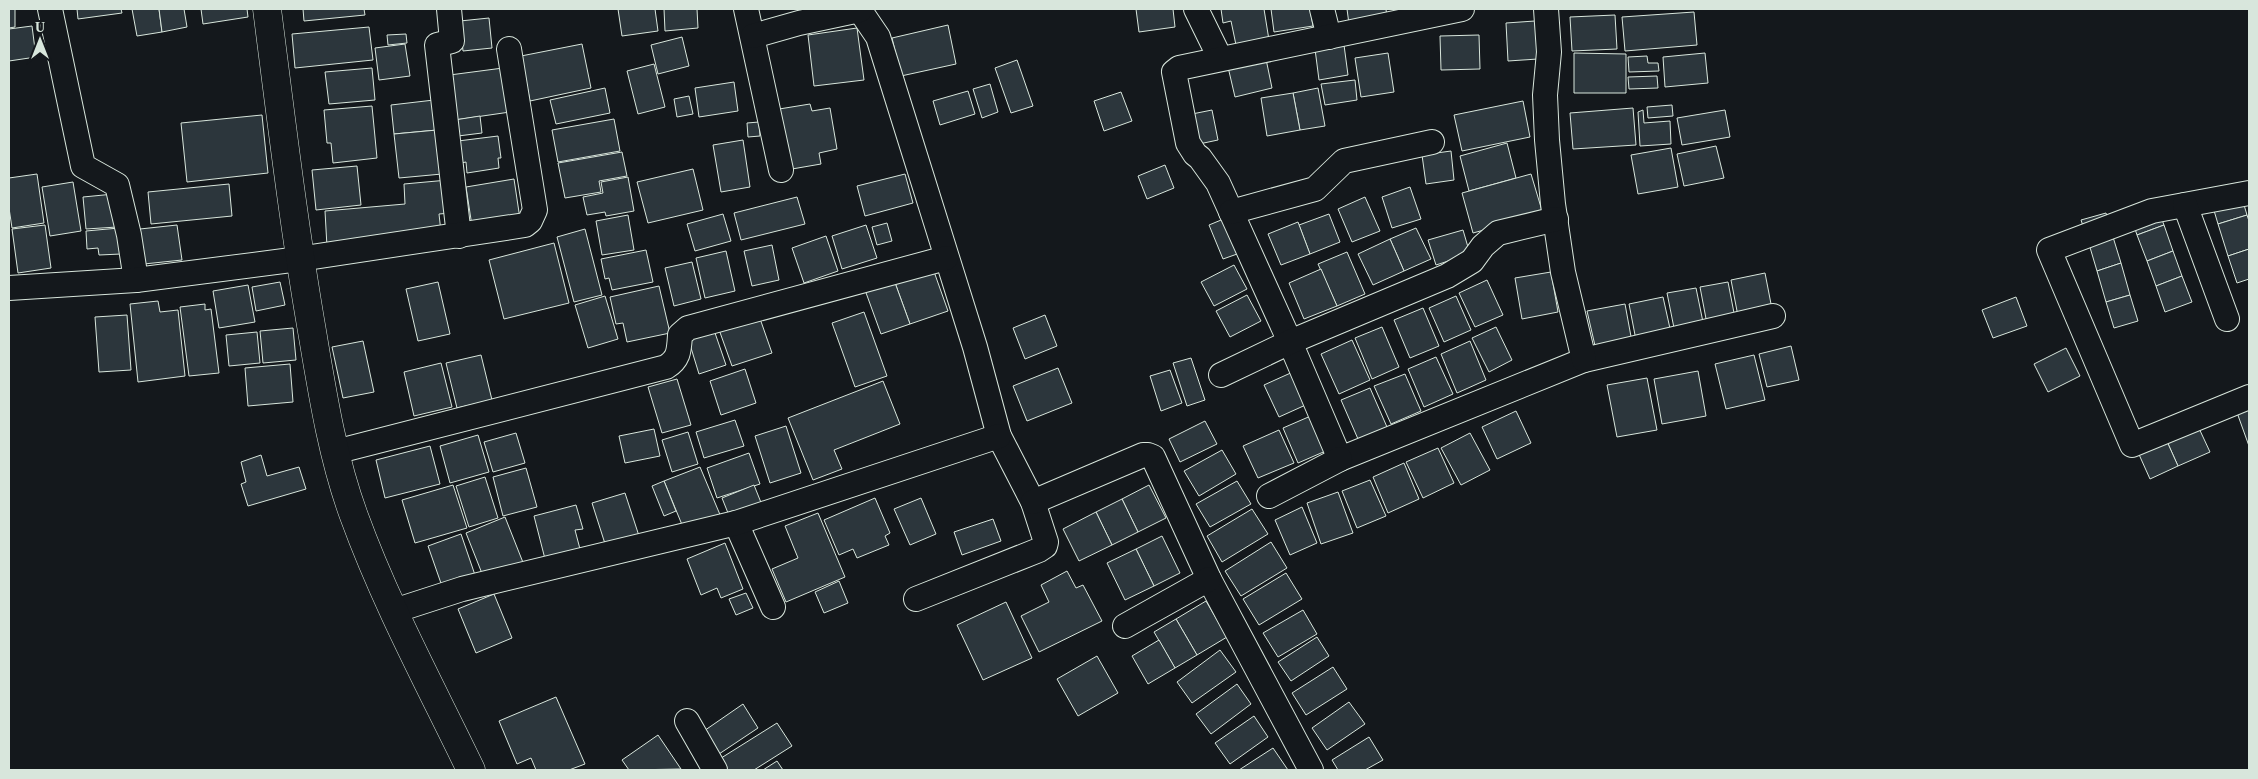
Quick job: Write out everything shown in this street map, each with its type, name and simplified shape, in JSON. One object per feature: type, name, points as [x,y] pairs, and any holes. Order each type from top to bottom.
[{"type":"street","points":[[50,9],[83,166],[117,185],[129,235],[136,280]]},
{"type":"street","points":[[267,9],[299,259],[322,394],[335,452],[354,516],[394,611],[471,770]]},
{"type":"street","points":[[449,9],[452,41],[437,45],[459,236]]},
{"type":"street","points":[[746,9],[781,170]]},
{"type":"street","points":[[1196,9],[1220,58]]},
{"type":"street","points":[[1322,9],[1329,37]]},
{"type":"street","points":[[1340,460],[1290,342],[1218,183],[1188,143],[1174,72],[1179,68],[1220,58],[1462,9]]},
{"type":"street","points":[[1546,9],[1549,52],[1545,95],[1547,140],[1563,272],[1584,360]]},
{"type":"street","points":[[753,36],[799,22],[860,10],[878,37],[975,347],[999,436],[1033,502],[1046,539],[1045,546],[916,599]]},
{"type":"street","points":[[9,288],[136,280],[299,259],[526,225],[535,210],[509,50]]},
{"type":"street","points":[[1231,212],[1315,188],[1344,161],[1432,142]]},
{"type":"street","points":[[2249,193],[2152,211],[2049,250],[2132,445],[2249,397]]},
{"type":"street","points":[[2185,205],[2227,319]]},
{"type":"street","points":[[1221,375],[1290,342],[1447,276],[1472,261],[1483,246],[1498,233],[1556,219]]},
{"type":"street","points":[[335,452],[666,368],[675,362],[679,354],[680,335],[688,328],[946,258]]},
{"type":"street","points":[[1269,496],[1340,460],[1584,360],[1773,316]]},
{"type":"street","points":[[394,611],[462,589],[736,523],[999,436]]},
{"type":"street","points":[[1033,502],[1148,454],[1153,457],[1209,579],[1310,770]]},
{"type":"street","points":[[736,523],[773,607]]},
{"type":"street","points":[[1125,626],[1209,579]]},
{"type":"street","points":[[687,721],[715,770]]},
{"type":"building","points":[[9,9],[15,9],[15,27],[9,28]]},
{"type":"building","points":[[77,9],[121,9],[122,13],[78,19]]},
{"type":"building","points":[[132,9],[159,9],[162,32],[137,36]]},
{"type":"building","points":[[159,9],[184,9],[187,27],[162,32]]},
{"type":"building","points":[[201,9],[247,9],[248,17],[203,24]]},
{"type":"building","points":[[303,9],[364,9],[365,15],[304,21]]},
{"type":"building","points":[[618,9],[655,9],[658,31],[622,36]]},
{"type":"building","points":[[664,9],[697,9],[698,28],[665,31]]},
{"type":"building","points":[[1136,9],[1173,9],[1175,27],[1139,32]]},
{"type":"building","points":[[1221,9],[1264,9],[1269,40],[1236,45],[1231,21],[1223,23]]},
{"type":"building","points":[[1271,9],[1310,9],[1313,26],[1274,32]]},
{"type":"building","points":[[1347,9],[1386,9],[1387,18],[1349,24]]},
{"type":"building","points":[[1694,12],[1697,45],[1625,51],[1622,17]]},
{"type":"building","points":[[1615,15],[1617,49],[1572,51],[1570,17]]},
{"type":"building","points":[[489,18],[492,48],[463,51],[460,21]]},
{"type":"building","points":[[1535,21],[1538,59],[1508,61],[1506,23]]},
{"type":"building","points":[[948,25],[956,64],[901,76],[892,38]]},
{"type":"building","points":[[32,26],[36,57],[9,61],[9,29]]},
{"type":"building","points":[[369,27],[373,60],[295,68],[292,34]]},
{"type":"building","points":[[857,28],[864,80],[814,86],[808,35]]},
{"type":"building","points":[[406,34],[407,43],[388,45],[387,35]]},
{"type":"building","points":[[1479,35],[1480,69],[1441,70],[1440,36]]},
{"type":"building","points":[[682,37],[689,66],[658,74],[651,45]]},
{"type":"building","points":[[405,44],[410,76],[379,80],[375,48]]},
{"type":"building","points":[[582,44],[591,88],[530,101],[521,56]]},
{"type":"building","points":[[1344,45],[1348,75],[1319,80],[1315,49]]},
{"type":"building","points":[[1388,53],[1394,92],[1361,97],[1355,58]]},
{"type":"building","points":[[1574,53],[1626,54],[1626,93],[1574,93]]},
{"type":"building","points":[[1705,53],[1708,83],[1665,87],[1663,57]]},
{"type":"building","points":[[1647,56],[1648,63],[1658,63],[1659,71],[1629,72],[1628,57]]},
{"type":"building","points":[[1266,59],[1272,88],[1235,97],[1228,67]]},
{"type":"building","points":[[1017,60],[1033,106],[1011,113],[995,68]]},
{"type":"building","points":[[654,64],[665,107],[638,114],[627,71]]},
{"type":"building","points":[[372,68],[375,100],[329,104],[325,72]]},
{"type":"building","points":[[503,68],[510,112],[448,121],[442,76]]},
{"type":"building","points":[[1657,76],[1658,88],[1629,89],[1628,77]]},
{"type":"building","points":[[1355,80],[1357,100],[1325,105],[1321,84]]},
{"type":"building","points":[[734,82],[738,111],[699,117],[695,88]]},
{"type":"building","points":[[990,84],[998,112],[982,118],[973,89]]},
{"type":"building","points":[[605,88],[610,113],[556,124],[550,100]]},
{"type":"building","points":[[1318,88],[1325,126],[1300,130],[1293,93]]},
{"type":"building","points":[[968,91],[975,114],[940,125],[933,101]]},
{"type":"building","points":[[1121,92],[1132,121],[1104,131],[1094,101]]},
{"type":"building","points":[[1293,93],[1300,130],[1267,136],[1261,98]]},
{"type":"building","points":[[689,96],[693,114],[677,117],[674,99]]},
{"type":"building","points":[[434,100],[437,130],[394,134],[391,105]]},
{"type":"building","points":[[1523,101],[1530,137],[1462,151],[1454,115]]},
{"type":"building","points":[[810,104],[812,111],[830,108],[837,149],[819,153],[821,164],[792,169],[787,141],[778,142],[773,110]]},
{"type":"building","points":[[1672,105],[1673,116],[1648,118],[1647,107]]},
{"type":"building","points":[[372,106],[377,158],[333,163],[331,143],[327,143],[324,110]]},
{"type":"building","points":[[1633,108],[1636,145],[1573,149],[1570,113]]},
{"type":"building","points":[[1212,110],[1218,140],[1199,144],[1192,114]]},
{"type":"building","points":[[1643,110],[1644,123],[1670,121],[1671,144],[1640,146],[1638,112]]},
{"type":"building","points":[[1725,110],[1730,137],[1682,145],[1677,118]]},
{"type":"building","points":[[262,115],[268,173],[187,182],[181,123]]},
{"type":"building","points":[[480,116],[482,133],[450,137],[448,121]]},
{"type":"building","points":[[614,119],[620,151],[558,162],[552,130]]},
{"type":"building","points":[[759,122],[760,136],[748,137],[747,123]]},
{"type":"building","points":[[437,130],[442,174],[399,178],[394,134]]},
{"type":"building","points":[[498,136],[501,158],[498,158],[499,168],[467,173],[466,162],[461,163],[458,141]]},
{"type":"building","points":[[743,140],[750,187],[721,192],[713,145]]},
{"type":"building","points":[[1507,143],[1516,178],[1469,191],[1460,156]]},
{"type":"building","points":[[1716,146],[1724,178],[1684,186],[1677,154]]},
{"type":"building","points":[[1671,148],[1678,187],[1638,194],[1631,155]]},
{"type":"building","points":[[1451,151],[1454,180],[1426,184],[1422,155]]},
{"type":"building","points":[[622,152],[627,176],[599,181],[601,192],[565,198],[558,163]]},
{"type":"building","points":[[1165,165],[1174,188],[1147,199],[1138,176]]},
{"type":"building","points":[[357,166],[361,205],[316,210],[312,170]]},
{"type":"building","points":[[693,169],[703,210],[648,223],[637,182]]},
{"type":"building","points":[[37,174],[44,223],[12,228],[9,208],[9,178]]},
{"type":"building","points":[[905,174],[913,203],[865,216],[857,186]]},
{"type":"building","points":[[1531,174],[1543,214],[1473,233],[1462,193]]},
{"type":"building","points":[[628,177],[634,211],[606,216],[605,212],[587,215],[583,197],[603,193],[601,182]]},
{"type":"building","points":[[514,179],[520,219],[472,226],[466,187]]},
{"type":"building","points":[[448,180],[451,213],[439,214],[441,232],[327,247],[325,211],[405,204],[404,184]]},
{"type":"building","points":[[73,182],[81,231],[50,236],[42,187]]},
{"type":"building","points":[[229,184],[232,216],[151,224],[148,192]]},
{"type":"building","points":[[1410,187],[1421,219],[1392,228],[1382,197]]},
{"type":"building","points":[[2239,188],[2247,215],[2218,224],[2210,197]]},
{"type":"building","points":[[114,194],[117,227],[86,229],[83,197]]},
{"type":"building","points":[[797,197],[805,224],[741,240],[734,213]]},
{"type":"building","points":[[1365,197],[1380,231],[1352,242],[1338,209]]},
{"type":"building","points":[[2155,202],[2164,225],[2137,235],[2129,211]]},
{"type":"building","points":[[2106,213],[2113,237],[2089,244],[2081,220]]},
{"type":"building","points":[[723,214],[731,241],[695,251],[687,224]]},
{"type":"building","points":[[1329,214],[1340,242],[1310,254],[1299,225]]},
{"type":"building","points":[[628,215],[634,250],[602,255],[596,221]]},
{"type":"building","points":[[2247,215],[2249,221],[2249,249],[2228,256],[2218,224]]},
{"type":"building","points":[[1226,218],[1240,253],[1223,259],[1209,225]]},
{"type":"building","points":[[1298,222],[1310,254],[1281,265],[1268,234]]},
{"type":"building","points":[[887,223],[892,241],[877,245],[872,227]]},
{"type":"building","points":[[45,225],[51,268],[18,273],[12,229]]},
{"type":"building","points":[[177,225],[182,260],[144,264],[140,229]]},
{"type":"building","points":[[866,225],[877,258],[842,269],[832,236]]},
{"type":"building","points":[[2164,225],[2173,251],[2147,261],[2137,235]]},
{"type":"building","points":[[119,228],[121,254],[99,255],[98,248],[87,249],[86,231]]},
{"type":"building","points":[[1416,228],[1431,259],[1404,271],[1390,239]]},
{"type":"building","points":[[585,229],[602,295],[574,302],[557,237]]},
{"type":"building","points":[[1463,230],[1470,254],[1436,265],[1428,240]]},
{"type":"building","points":[[826,236],[838,271],[804,283],[792,248]]},
{"type":"building","points":[[2113,237],[2121,263],[2097,271],[2089,244]]},
{"type":"building","points":[[1390,239],[1404,271],[1373,285],[1358,254]]},
{"type":"building","points":[[554,243],[569,303],[504,319],[489,260]]},
{"type":"building","points":[[772,245],[779,280],[752,286],[744,251]]},
{"type":"building","points":[[2249,249],[2249,279],[2237,283],[2228,256]]},
{"type":"building","points":[[646,250],[653,282],[612,290],[609,278],[605,279],[601,259]]},
{"type":"building","points":[[726,251],[735,291],[705,298],[696,258]]},
{"type":"building","points":[[2173,251],[2182,276],[2156,286],[2147,261]]},
{"type":"building","points":[[1347,252],[1365,294],[1337,306],[1318,264]]},
{"type":"building","points":[[692,262],[701,299],[674,306],[665,268]]},
{"type":"building","points":[[2121,263],[2130,295],[2106,302],[2097,271]]},
{"type":"building","points":[[1234,265],[1247,289],[1214,306],[1201,282]]},
{"type":"building","points":[[932,266],[948,311],[910,324],[894,280]]},
{"type":"building","points":[[1321,269],[1337,306],[1304,319],[1289,283]]},
{"type":"building","points":[[1551,272],[1558,312],[1522,319],[1515,278]]},
{"type":"building","points":[[1765,273],[1772,309],[1738,316],[1731,280]]},
{"type":"building","points":[[2182,276],[2192,302],[2165,312],[2156,286]]},
{"type":"building","points":[[894,280],[910,324],[881,334],[865,290]]},
{"type":"building","points":[[1487,280],[1503,315],[1475,327],[1459,293]]},
{"type":"building","points":[[280,282],[285,305],[256,311],[252,287]]},
{"type":"building","points":[[438,282],[450,334],[418,341],[406,289]]},
{"type":"building","points":[[1728,282],[1735,318],[1707,324],[1700,287]]},
{"type":"building","points":[[248,285],[255,322],[219,328],[213,291]]},
{"type":"building","points":[[659,286],[670,333],[627,342],[623,323],[616,324],[610,297]]},
{"type":"building","points":[[1696,288],[1704,327],[1675,333],[1667,293]]},
{"type":"building","points":[[1247,295],[1261,321],[1230,337],[1216,311]]},
{"type":"building","points":[[2130,295],[2138,321],[2114,328],[2106,302]]},
{"type":"building","points":[[605,296],[618,339],[588,348],[575,305]]},
{"type":"building","points":[[1456,296],[1471,330],[1444,342],[1429,308]]},
{"type":"building","points":[[1663,297],[1671,333],[1636,340],[1629,304]]},
{"type":"building","points":[[2016,297],[2027,326],[1993,338],[1982,310]]},
{"type":"building","points":[[158,301],[160,312],[178,310],[185,376],[138,382],[130,304]]},
{"type":"building","points":[[205,304],[205,310],[211,309],[219,373],[189,376],[180,307]]},
{"type":"building","points":[[1625,304],[1632,342],[1596,350],[1587,311]]},
{"type":"building","points":[[1423,308],[1439,346],[1410,358],[1394,320]]},
{"type":"building","points":[[757,310],[772,353],[732,366],[717,324]]},
{"type":"building","points":[[864,312],[887,376],[855,387],[832,323]]},
{"type":"building","points":[[127,315],[131,370],[99,372],[95,317]]},
{"type":"building","points":[[1045,315],[1057,346],[1025,359],[1013,328]]},
{"type":"building","points":[[1382,327],[1399,367],[1372,379],[1355,338]]},
{"type":"building","points":[[1496,327],[1512,360],[1489,372],[1472,338]]},
{"type":"building","points":[[293,328],[296,360],[263,363],[260,331]]},
{"type":"building","points":[[714,330],[726,365],[699,374],[688,338]]},
{"type":"building","points":[[257,332],[260,363],[229,366],[226,335]]},
{"type":"building","points":[[1352,340],[1370,380],[1339,394],[1321,354]]},
{"type":"building","points":[[363,341],[374,392],[343,398],[332,347]]},
{"type":"building","points":[[1470,341],[1486,380],[1457,393],[1441,354]]},
{"type":"building","points":[[1791,346],[1799,380],[1767,387],[1759,354]]},
{"type":"building","points":[[2066,348],[2080,376],[2048,392],[2034,364]]},
{"type":"building","points":[[481,355],[492,400],[457,408],[446,363]]},
{"type":"building","points":[[1754,355],[1765,400],[1726,409],[1715,364]]},
{"type":"building","points":[[1436,357],[1453,394],[1424,407],[1408,369]]},
{"type":"building","points":[[1191,358],[1205,400],[1187,406],[1173,363]]},
{"type":"building","points":[[441,363],[452,407],[414,416],[404,372]]},
{"type":"building","points":[[290,364],[293,402],[248,406],[245,368]]},
{"type":"building","points":[[1058,368],[1072,403],[1027,421],[1013,386]]},
{"type":"building","points":[[745,369],[756,403],[721,415],[710,381]]},
{"type":"building","points":[[1170,370],[1182,403],[1161,411],[1150,376]]},
{"type":"building","points":[[1295,371],[1310,403],[1279,417],[1264,385]]},
{"type":"building","points":[[1698,371],[1706,416],[1662,424],[1654,379]]},
{"type":"building","points":[[1405,374],[1421,411],[1391,424],[1374,386]]},
{"type":"building","points":[[1647,378],[1657,430],[1617,437],[1607,385]]},
{"type":"building","points":[[677,379],[691,425],[662,433],[648,387]]},
{"type":"building","points":[[883,381],[900,424],[834,450],[842,469],[813,480],[788,418]]},
{"type":"building","points":[[1370,388],[1387,427],[1358,439],[1341,400]]},
{"type":"building","points":[[2249,390],[2249,446],[2231,396]]},
{"type":"building","points":[[1516,411],[1531,443],[1497,459],[1482,427]]},
{"type":"building","points":[[1313,415],[1328,450],[1298,463],[1283,428]]},
{"type":"building","points":[[735,420],[744,446],[704,458],[696,432]]},
{"type":"building","points":[[1205,421],[1217,444],[1180,462],[1169,439]]},
{"type":"building","points":[[2197,424],[2210,452],[2178,466],[2165,437]]},
{"type":"building","points":[[786,426],[801,473],[770,483],[755,436]]},
{"type":"building","points":[[654,429],[660,456],[625,463],[619,436]]},
{"type":"building","points":[[1279,430],[1294,463],[1258,478],[1243,446]]},
{"type":"building","points":[[688,432],[698,464],[672,472],[662,440]]},
{"type":"building","points":[[516,433],[525,463],[493,472],[484,442]]},
{"type":"building","points":[[1470,433],[1490,470],[1461,485],[1441,448]]},
{"type":"building","points":[[478,435],[489,472],[450,483],[440,446]]},
{"type":"building","points":[[2165,437],[2178,466],[2150,479],[2137,450]]},
{"type":"building","points":[[430,446],[440,484],[385,498],[376,460]]},
{"type":"building","points":[[1438,448],[1454,483],[1423,498],[1406,462]]},
{"type":"building","points":[[1222,450],[1236,474],[1199,496],[1184,471]]},
{"type":"building","points":[[749,453],[760,484],[717,498],[707,468]]},
{"type":"building","points":[[261,455],[267,476],[299,467],[306,489],[248,506],[241,484],[246,482],[241,462]]},
{"type":"building","points":[[1404,463],[1419,499],[1388,513],[1373,477]]},
{"type":"building","points":[[700,467],[721,517],[685,532],[664,481]]},
{"type":"building","points":[[526,468],[537,507],[503,516],[493,477]]},
{"type":"building","points":[[485,477],[498,518],[469,527],[456,486]]},
{"type":"building","points":[[1370,480],[1386,516],[1357,528],[1342,491]]},
{"type":"building","points":[[664,481],[676,511],[664,516],[652,486]]},
{"type":"building","points":[[1237,481],[1251,504],[1210,527],[1196,504]]},
{"type":"building","points":[[453,485],[467,528],[415,543],[402,500]]},
{"type":"building","points":[[754,485],[764,510],[732,523],[722,498]]},
{"type":"building","points":[[1149,485],[1166,518],[1138,532],[1122,499]]},
{"type":"building","points":[[1338,492],[1353,533],[1321,544],[1307,503]]},
{"type":"building","points":[[625,493],[640,539],[607,550],[592,503]]},
{"type":"building","points":[[875,498],[890,533],[885,536],[889,545],[857,558],[853,549],[839,555],[824,520]]},
{"type":"building","points":[[921,498],[936,534],[910,545],[894,509]]},
{"type":"building","points":[[1122,499],[1138,532],[1112,545],[1096,512]]},
{"type":"building","points":[[576,505],[583,529],[575,530],[580,549],[545,559],[534,516]]},
{"type":"building","points":[[1302,507],[1317,543],[1290,555],[1275,520]]},
{"type":"building","points":[[1252,509],[1268,534],[1222,562],[1207,536]]},
{"type":"building","points":[[1096,512],[1112,545],[1079,561],[1063,529]]},
{"type":"building","points":[[818,513],[845,577],[786,602],[772,569],[798,558],[785,526]]},
{"type":"building","points":[[505,517],[524,565],[485,581],[466,533]]},
{"type":"building","points":[[993,519],[1001,541],[962,555],[954,532]]},
{"type":"building","points":[[461,534],[476,578],[443,589],[428,546]]},
{"type":"building","points":[[1162,536],[1180,573],[1154,586],[1136,549]]},
{"type":"building","points":[[1271,542],[1287,568],[1241,596],[1225,571]]},
{"type":"building","points":[[725,543],[743,589],[721,598],[717,588],[701,595],[687,559]]},
{"type":"building","points":[[1136,549],[1154,586],[1125,600],[1107,563]]},
{"type":"building","points":[[1067,571],[1076,588],[1083,585],[1102,621],[1039,652],[1021,616],[1049,602],[1041,585]]},
{"type":"building","points":[[1286,573],[1302,599],[1259,625],[1243,599]]},
{"type":"building","points":[[839,581],[848,603],[824,613],[815,592]]},
{"type":"building","points":[[746,593],[753,608],[736,615],[729,599]]},
{"type":"building","points":[[494,594],[512,638],[476,653],[458,609]]},
{"type":"building","points":[[1206,601],[1227,637],[1197,655],[1176,619]]},
{"type":"building","points":[[1006,602],[1032,658],[983,680],[957,625]]},
{"type":"building","points":[[1303,610],[1317,634],[1278,657],[1263,633]]},
{"type":"building","points":[[1176,619],[1197,655],[1175,668],[1154,632]]},
{"type":"building","points":[[1317,637],[1329,656],[1291,681],[1278,662]]},
{"type":"building","points":[[1159,640],[1175,668],[1148,684],[1132,656]]},
{"type":"building","points":[[1220,650],[1236,672],[1192,703],[1177,682]]},
{"type":"building","points":[[1097,656],[1118,693],[1078,716],[1057,679]]},
{"type":"building","points":[[1333,667],[1347,689],[1306,715],[1292,693]]},
{"type":"building","points":[[1237,684],[1251,704],[1211,734],[1196,714]]},
{"type":"building","points":[[556,697],[585,764],[569,770],[536,770],[531,758],[517,764],[499,721]]},
{"type":"building","points":[[1349,702],[1365,724],[1327,750],[1312,728]]},
{"type":"building","points":[[743,704],[758,728],[716,756],[701,733]]},
{"type":"building","points":[[1254,716],[1268,737],[1230,764],[1215,743]]},
{"type":"building","points":[[777,723],[792,746],[754,770],[724,770],[718,760]]},
{"type":"building","points":[[658,735],[681,769],[629,770],[622,760]]},
{"type":"building","points":[[1369,737],[1383,760],[1365,770],[1338,770],[1332,760]]},
{"type":"building","points":[[1273,748],[1288,770],[1239,770]]},
{"type":"building","points":[[777,761],[783,770],[763,770]]}]
